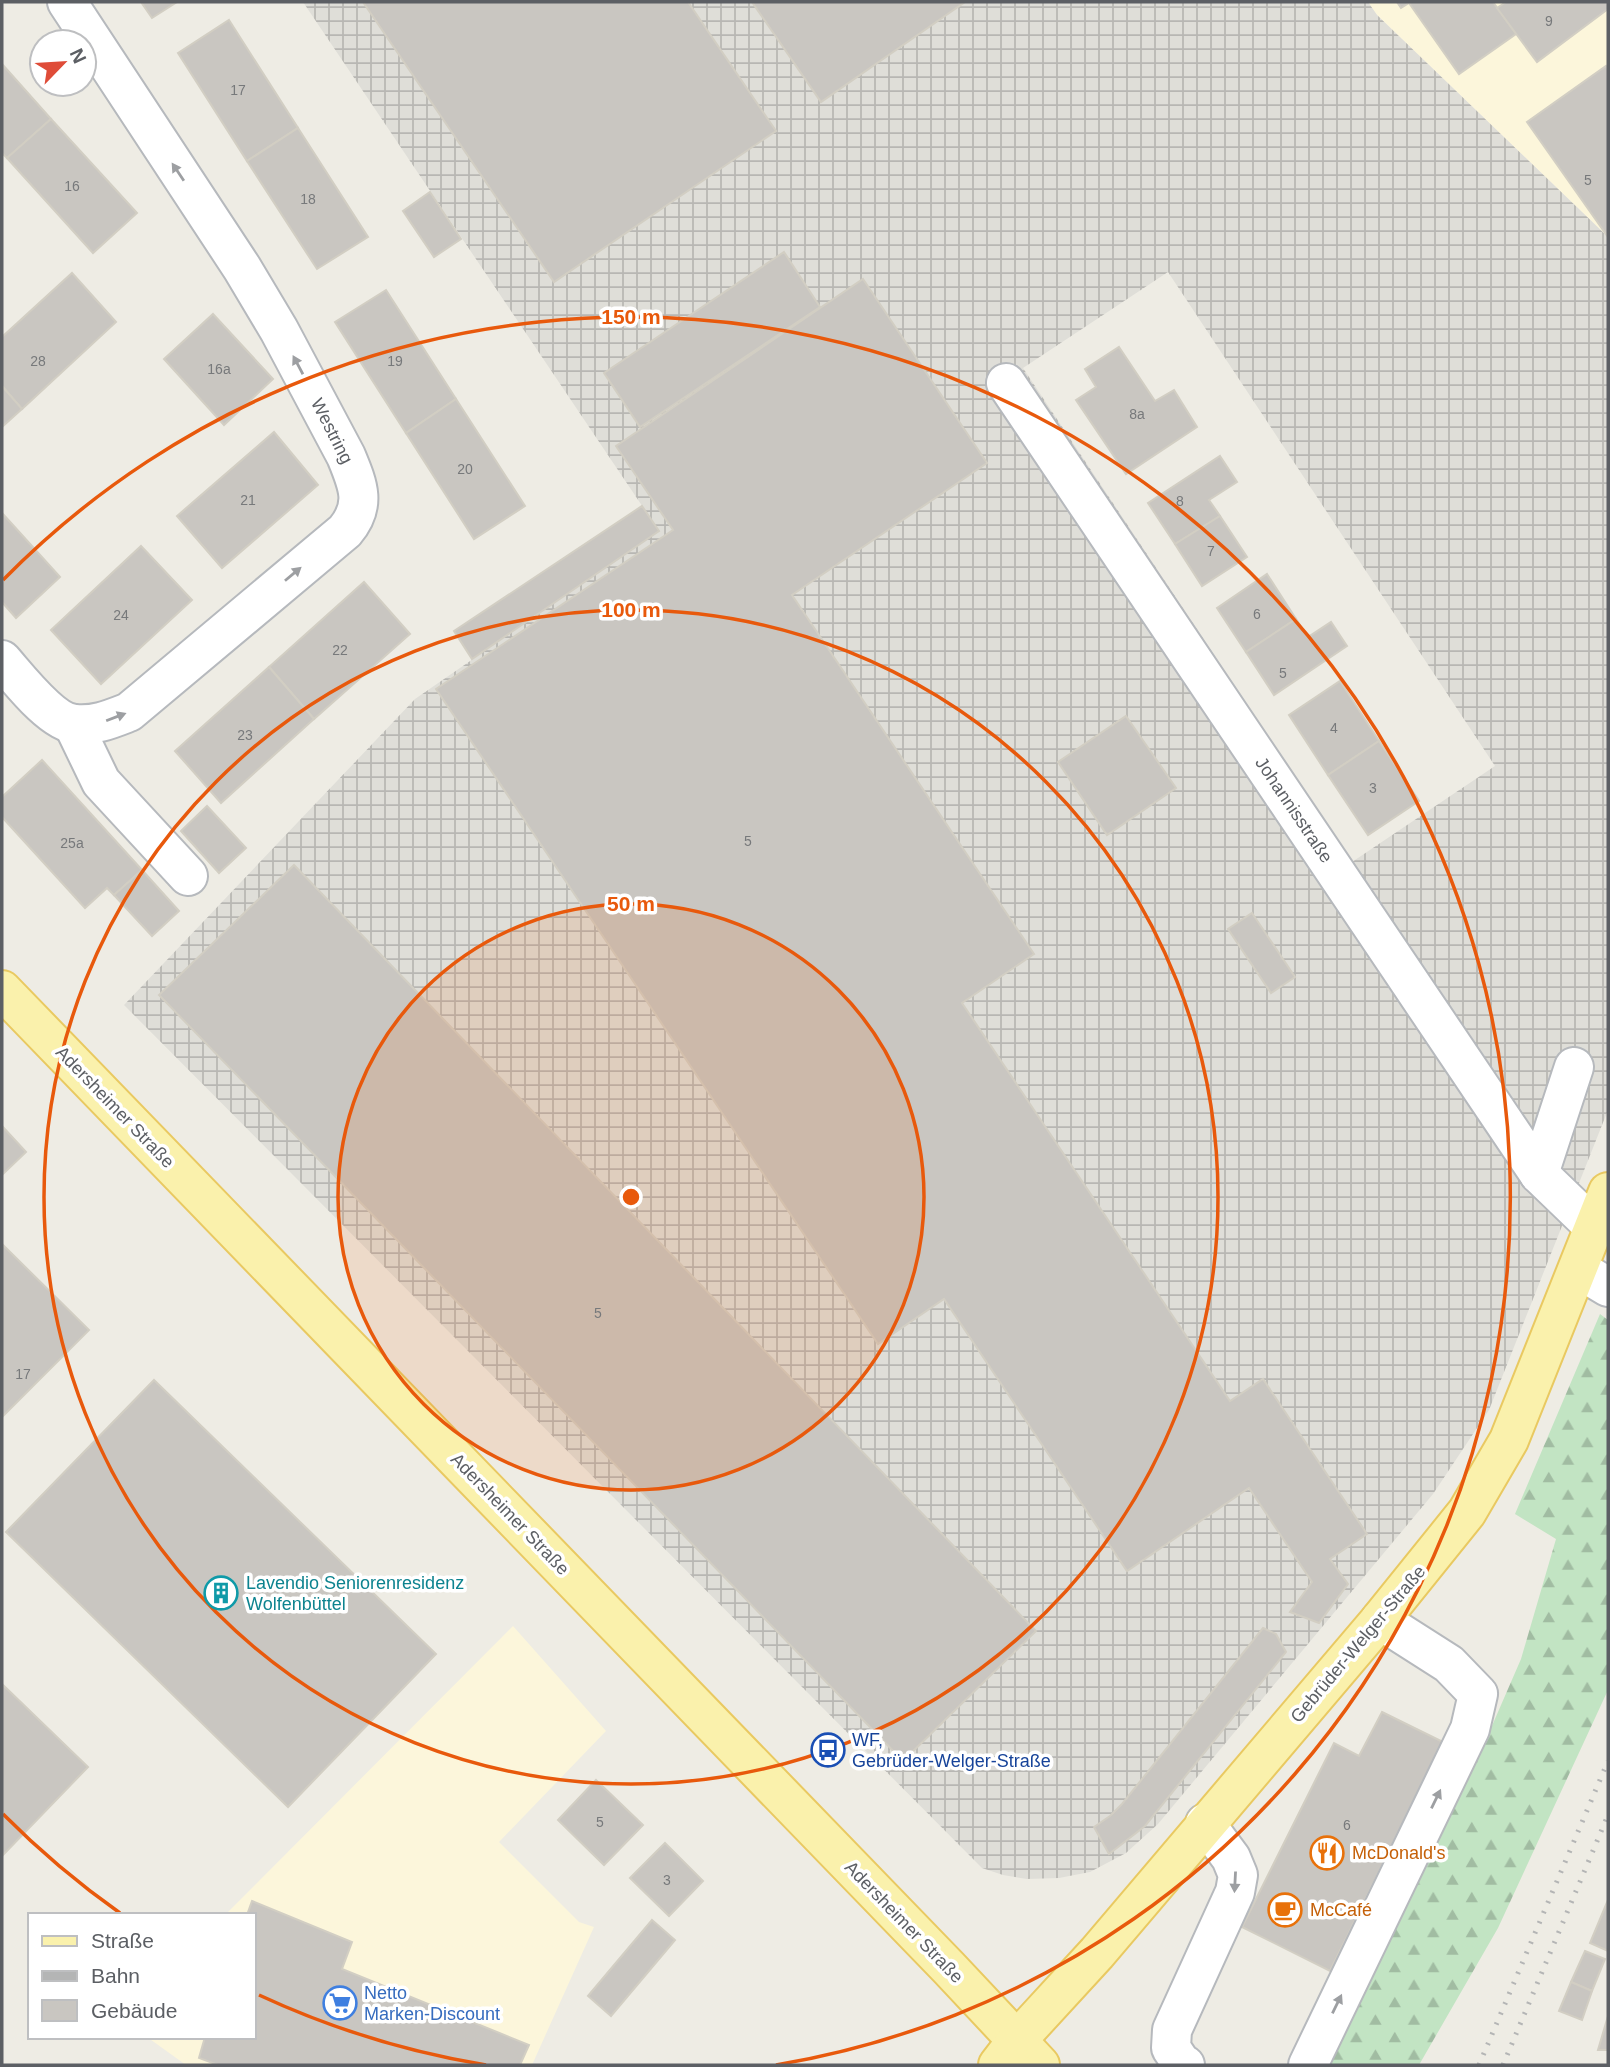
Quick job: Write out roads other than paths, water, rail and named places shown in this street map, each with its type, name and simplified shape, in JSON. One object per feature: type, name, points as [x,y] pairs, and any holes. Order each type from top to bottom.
[{"type":"main road","name":"Adersheimer Straße","points":[[2,990],[1019,2057]]},
{"type":"main road","name":"Gebrüder-Welger-Straße","points":[[1019,2057],[1097,1953],[1380,1620],[1467,1512],[1509,1440],[1593,1278],[1594,1227],[1608,1192]]},
{"type":"street","name":"Westring","points":[[66,2],[242,268],[279,330],[346,456],[355,478],[360,504],[354,520],[345,531],[129,712],[100,723],[73,724]]},
{"type":"street","name":"Johannisstraße","points":[[1006,383],[1539,1174],[1594,1227]]},
{"type":"street","points":[[2,660],[50,712],[73,724],[101,782],[188,876]]},
{"type":"street","points":[[1539,1174],[1574,1066]]},
{"type":"street","points":[[1308,2065],[1469,1729],[1478,1695],[1450,1664],[1380,1620]]},
{"type":"street","points":[[1185,2065],[1171,2048],[1172,2030],[1235,1892],[1238,1875],[1231,1858],[1205,1823]]},
{"type":"railway","points":[[1479,2065],[1608,1761]]},
{"type":"railway","points":[[1503,2065],[1608,1815]]},
{"type":"place","name":"Lavendio Seniorenresidenz Wolfenbüttel","points":[[221,1593]]},
{"type":"place","name":"WF, Gebrüder-Welger-Straße","points":[[828,1750]]},
{"type":"place","name":"McDonald's","points":[[1327,1853]]},
{"type":"place","name":"McCafé","points":[[1285,1910]]},
{"type":"place","name":"Netto Marken-Discount","points":[[340,2003]]}]
